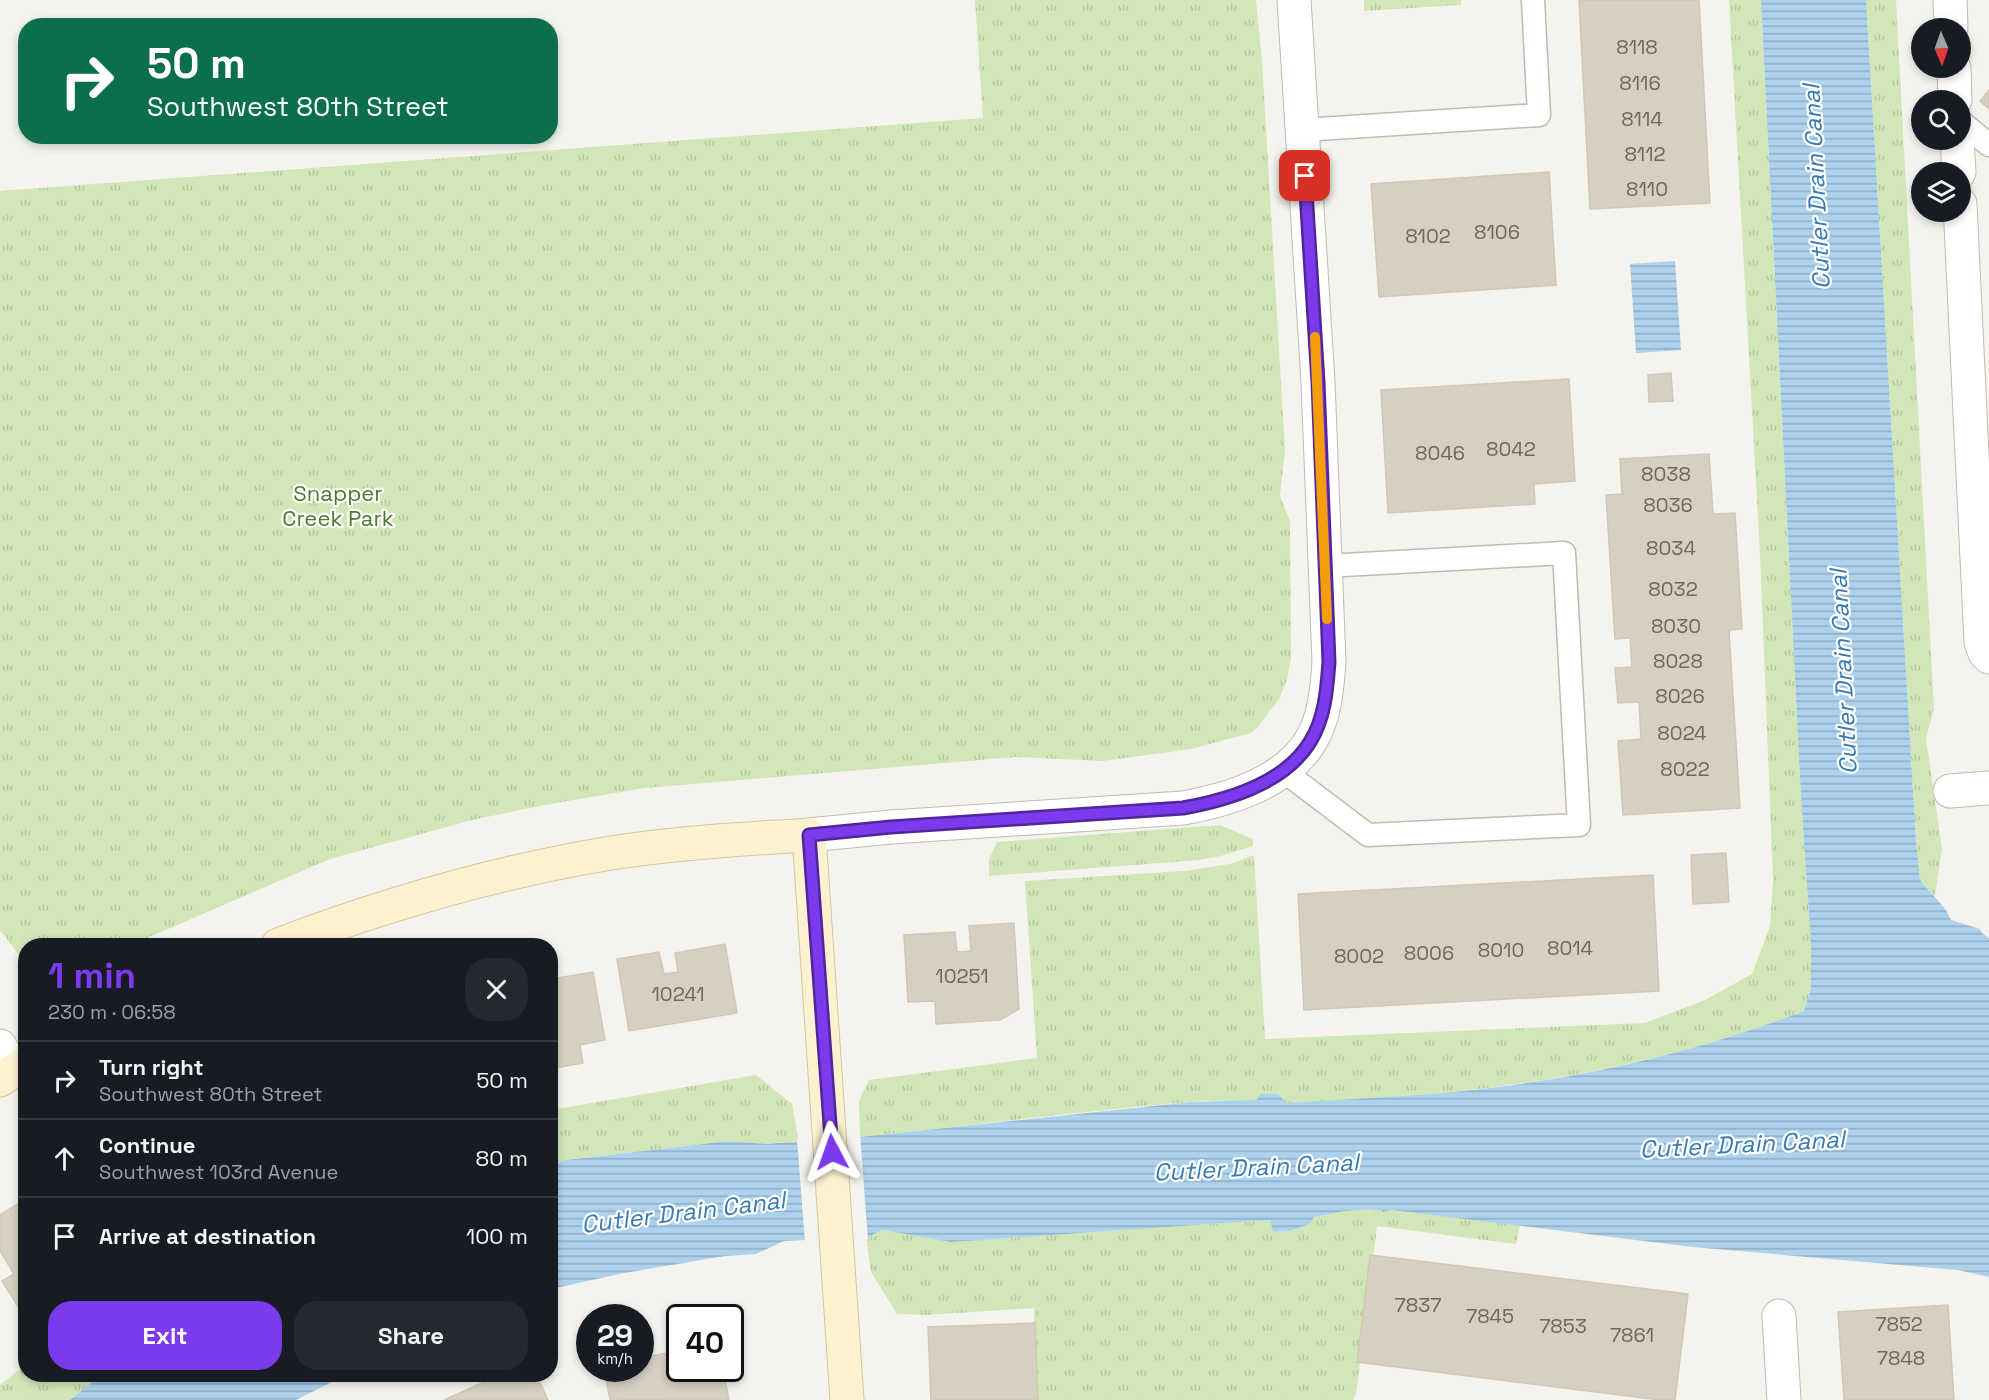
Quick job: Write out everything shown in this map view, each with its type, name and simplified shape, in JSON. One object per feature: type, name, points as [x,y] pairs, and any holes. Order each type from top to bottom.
[{"type":"street","points":[[298,938],[410,899],[479,880],[606,854],[678,844],[891,827],[1183,808],[1215,802],[1240,794],[1282,770],[1297,758],[1310,741],[1321,715],[1327,689],[1329,662],[1318,382],[1294,0]]},
{"type":"street","points":[[1950,0],[1951,18]]},
{"type":"street","points":[[1961,222],[1981,642],[1989,657]]},
{"type":"street","points":[[1950,791],[1989,788]]},
{"type":"street","points":[[809,835],[847,1400]]},
{"type":"street","points":[[1779,1316],[1784,1400]]},
{"type":"lane","points":[[1302,130],[1539,115],[1533,0]]},
{"type":"lane","points":[[1971,131],[1989,145]]},
{"type":"lane","points":[[1282,770],[1368,835],[1579,825],[1564,553],[1325,566]]},
{"type":"green space","name":"Snapper Creek Park","points":[[975,0],[1256,0],[1262,61],[1285,450],[1280,496],[1290,521],[1291,658],[1287,680],[1279,699],[1257,728],[1251,733],[1191,749],[1103,761],[1016,757],[645,788],[550,804],[472,820],[330,859],[147,938],[18,938],[18,954],[0,930],[0,191],[983,118]]},
{"type":"green space","points":[[1364,0],[1461,0],[1461,5],[1364,11]]},
{"type":"green space","points":[[1729,0],[1761,0],[1801,797],[1811,943],[1811,988],[1804,1011],[1706,1044],[1656,1057],[1504,1086],[1358,1100],[1286,1103],[1190,1102],[860,1137],[859,1101],[869,1080],[1037,1058],[1025,881],[1184,871],[1230,864],[1254,855],[1265,1039],[1645,1023],[1705,1000],[1752,974],[1770,926],[1773,880],[1760,553]]},
{"type":"green space","points":[[1866,0],[1896,0],[1934,709],[1926,738],[1942,849],[1935,896],[1920,880],[1916,841]]},
{"type":"green space","points":[[1220,825],[1253,839],[1253,846],[1200,860],[989,876],[989,859],[997,842]]},
{"type":"green space","points":[[756,1075],[792,1104],[799,1141],[766,1144],[728,1141],[558,1163],[558,1109]]},
{"type":"green space","points":[[1379,1209],[1384,1212],[1390,1210],[1520,1225],[1516,1244],[1377,1226],[1356,1394],[1353,1400],[1037,1400],[1034,1308],[927,1315],[897,1314],[871,1272],[866,1237],[882,1230],[951,1242],[1270,1220],[1273,1232],[1290,1231],[1310,1224],[1314,1217],[1345,1211]]},
{"type":"green space","points":[[18,1371],[18,1382],[92,1382],[70,1400],[0,1400],[0,1385]]},
{"type":"water","name":"Cutler Drain Canal","points":[[1761,0],[1866,0],[1920,880],[1946,910],[1951,920],[1980,929],[1989,938],[1989,1277],[1958,1270],[1693,1247],[1391,1210],[1383,1212],[1379,1209],[1345,1211],[1314,1217],[1310,1224],[1290,1231],[1273,1232],[1270,1220],[951,1242],[882,1230],[868,1237],[784,1241],[756,1254],[725,1256],[624,1273],[558,1287],[558,1163],[567,1160],[728,1141],[766,1144],[860,1137],[1191,1102],[1256,1100],[1261,1094],[1278,1094],[1286,1103],[1406,1096],[1497,1087],[1632,1063],[1736,1035],[1804,1011],[1811,988],[1811,943],[1801,797]]},
{"type":"water","points":[[1675,261],[1681,350],[1636,353],[1630,264]]},
{"type":"water","points":[[92,1382],[332,1382],[296,1400],[70,1400]]},
{"type":"pier","points":[[860,1134],[868,1240],[805,1243],[797,1139]]},
{"type":"building","points":[[1579,0],[1699,0],[1710,203],[1590,209]]},
{"type":"building","points":[[1989,90],[1989,109],[1980,101]]},
{"type":"building","points":[[1549,172],[1556,285],[1379,297],[1371,184]]},
{"type":"building","points":[[1671,373],[1673,401],[1649,402],[1648,375]]},
{"type":"building","points":[[1569,379],[1575,481],[1534,484],[1535,504],[1388,513],[1381,390]]},
{"type":"building","points":[[1709,454],[1713,514],[1735,513],[1742,629],[1729,630],[1740,808],[1623,815],[1618,741],[1641,739],[1639,702],[1618,703],[1615,668],[1632,667],[1630,638],[1615,639],[1606,495],[1622,494],[1620,459]]},
{"type":"building","points":[[1726,853],[1729,902],[1693,904],[1691,855]]},
{"type":"building","points":[[1653,875],[1659,991],[1304,1010],[1298,894]]},
{"type":"building","points":[[1014,923],[1019,1009],[1000,1020],[936,1024],[935,1001],[908,1002],[904,935],[955,932],[957,952],[971,951],[969,926]]},
{"type":"building","points":[[725,944],[737,1013],[629,1031],[617,959],[659,952],[664,974],[678,972],[675,953]]},
{"type":"building","points":[[593,972],[605,1040],[580,1045],[583,1063],[558,1068],[558,978]]},
{"type":"building","points":[[18,1204],[18,1306],[2,1281],[14,1274],[0,1251],[0,1215]]},
{"type":"building","points":[[1370,1255],[1688,1294],[1675,1400],[1357,1362]]},
{"type":"building","points":[[1948,1305],[1954,1400],[1844,1400],[1838,1312]]},
{"type":"building","points":[[1035,1323],[1038,1400],[931,1400],[928,1327]]},
{"type":"building","points":[[666,1353],[666,1382],[726,1382],[729,1400],[610,1400],[607,1382],[654,1382],[654,1356]]},
{"type":"building","points":[[484,1382],[540,1382],[548,1400],[444,1400]]},
{"type":"slow traffic","points":[[1315,337],[1327,619]]},
{"type":"route","points":[[832,1152],[809,835],[891,827],[1183,808],[1215,802],[1240,794],[1282,770],[1297,758],[1310,741],[1321,715],[1327,689],[1329,662],[1318,382],[1305,176]]}]
